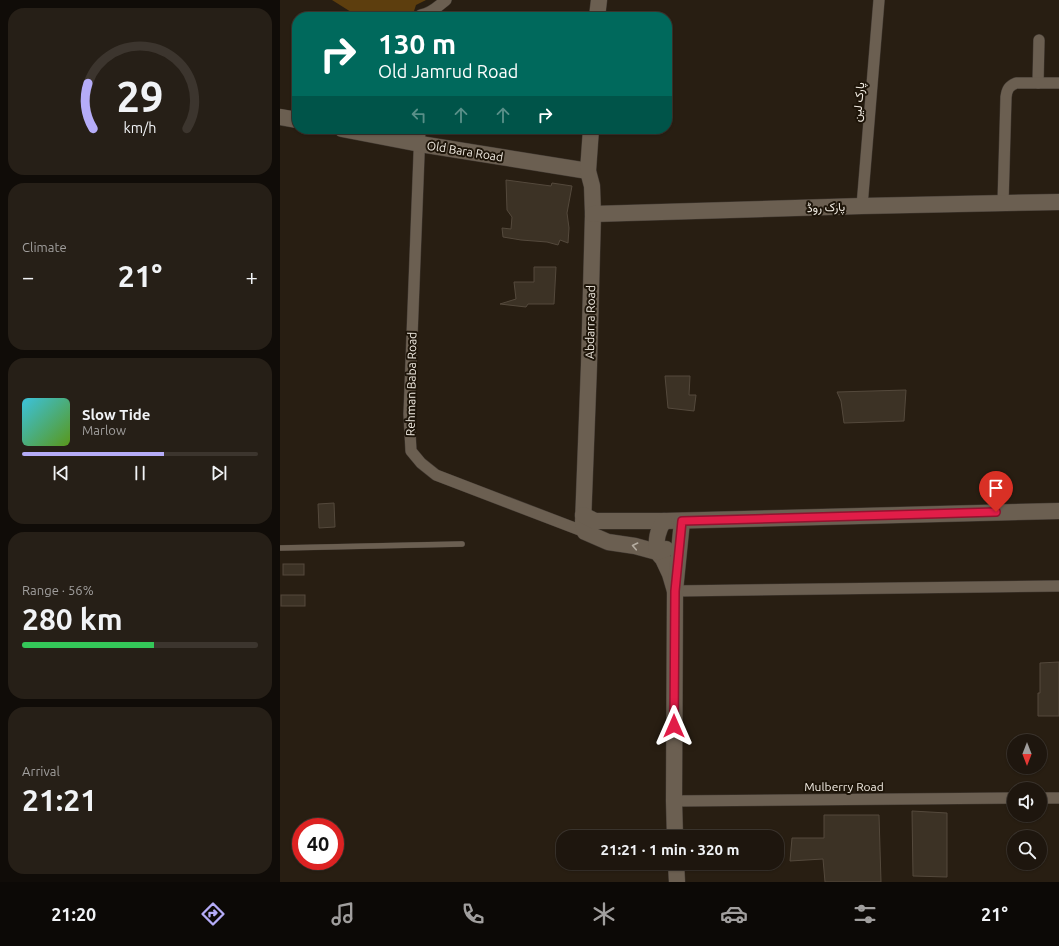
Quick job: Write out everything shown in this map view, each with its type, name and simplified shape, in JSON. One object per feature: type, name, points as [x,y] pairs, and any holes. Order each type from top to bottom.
[{"type":"street","points":[[430,12],[446,0]]},
{"type":"street","points":[[598,0],[598,12]]},
{"type":"street","name":"پارک لین","points":[[862,206],[879,0]]},
{"type":"street","points":[[1038,83],[1039,40]]},
{"type":"street","points":[[1003,203],[1007,90],[1010,86],[1016,83],[1059,83]]},
{"type":"street","points":[[280,117],[292,119]]},
{"type":"street","name":"Old Bara Road","points":[[391,134],[420,137],[588,171]]},
{"type":"street","name":"Abdarra Road","points":[[583,515],[593,214],[592,186],[588,171],[591,134]]},
{"type":"street","name":"Rehman Baba Road","points":[[420,137],[409,414],[410,451],[421,463],[436,475],[585,532]]},
{"type":"street","name":"پارک روڈ","points":[[593,214],[1059,202]]},
{"type":"street","points":[[583,515],[595,522],[1059,511]]},
{"type":"street","points":[[583,515],[585,532],[608,542],[635,546],[657,552],[670,548],[680,538]]},
{"type":"street","points":[[664,521],[657,533],[657,552],[663,559],[670,574],[675,591]]},
{"type":"street","points":[[675,830],[675,591],[682,521]]},
{"type":"street","points":[[675,591],[1059,586]]},
{"type":"street","name":"Mulberry Road","points":[[674,801],[1007,798]]},
{"type":"street","points":[[1047,798],[1059,798]]},
{"type":"street","points":[[676,870],[677,882]]},
{"type":"lane","points":[[280,548],[462,544]]},
{"type":"shaded area","points":[[332,0],[426,0],[416,5],[414,12],[351,12]]},
{"type":"building","points":[[506,180],[551,186],[552,183],[572,186],[567,213],[569,228],[568,243],[560,240],[558,245],[547,242],[503,237],[502,228],[511,229],[512,217],[507,210]]},
{"type":"building","points":[[534,267],[556,267],[554,304],[528,304],[526,307],[500,304],[516,299],[514,282],[534,282]]},
{"type":"building","points":[[665,376],[690,376],[689,395],[696,395],[694,411],[668,408]]},
{"type":"building","points":[[906,390],[904,421],[844,423],[841,401],[837,392]]},
{"type":"building","points":[[334,503],[335,527],[319,528],[318,504]]},
{"type":"building","points":[[283,564],[304,564],[304,575],[283,575]]},
{"type":"building","points":[[281,595],[305,595],[305,606],[281,606]]},
{"type":"building","points":[[1059,662],[1059,716],[1038,716],[1040,663]]},
{"type":"building","points":[[912,811],[947,813],[947,877],[913,876]]},
{"type":"building","points":[[824,815],[879,815],[881,882],[825,882],[823,859],[790,861],[792,838],[824,838]]},
{"type":"route","points":[[674,726],[675,591],[682,521],[996,512]]}]
